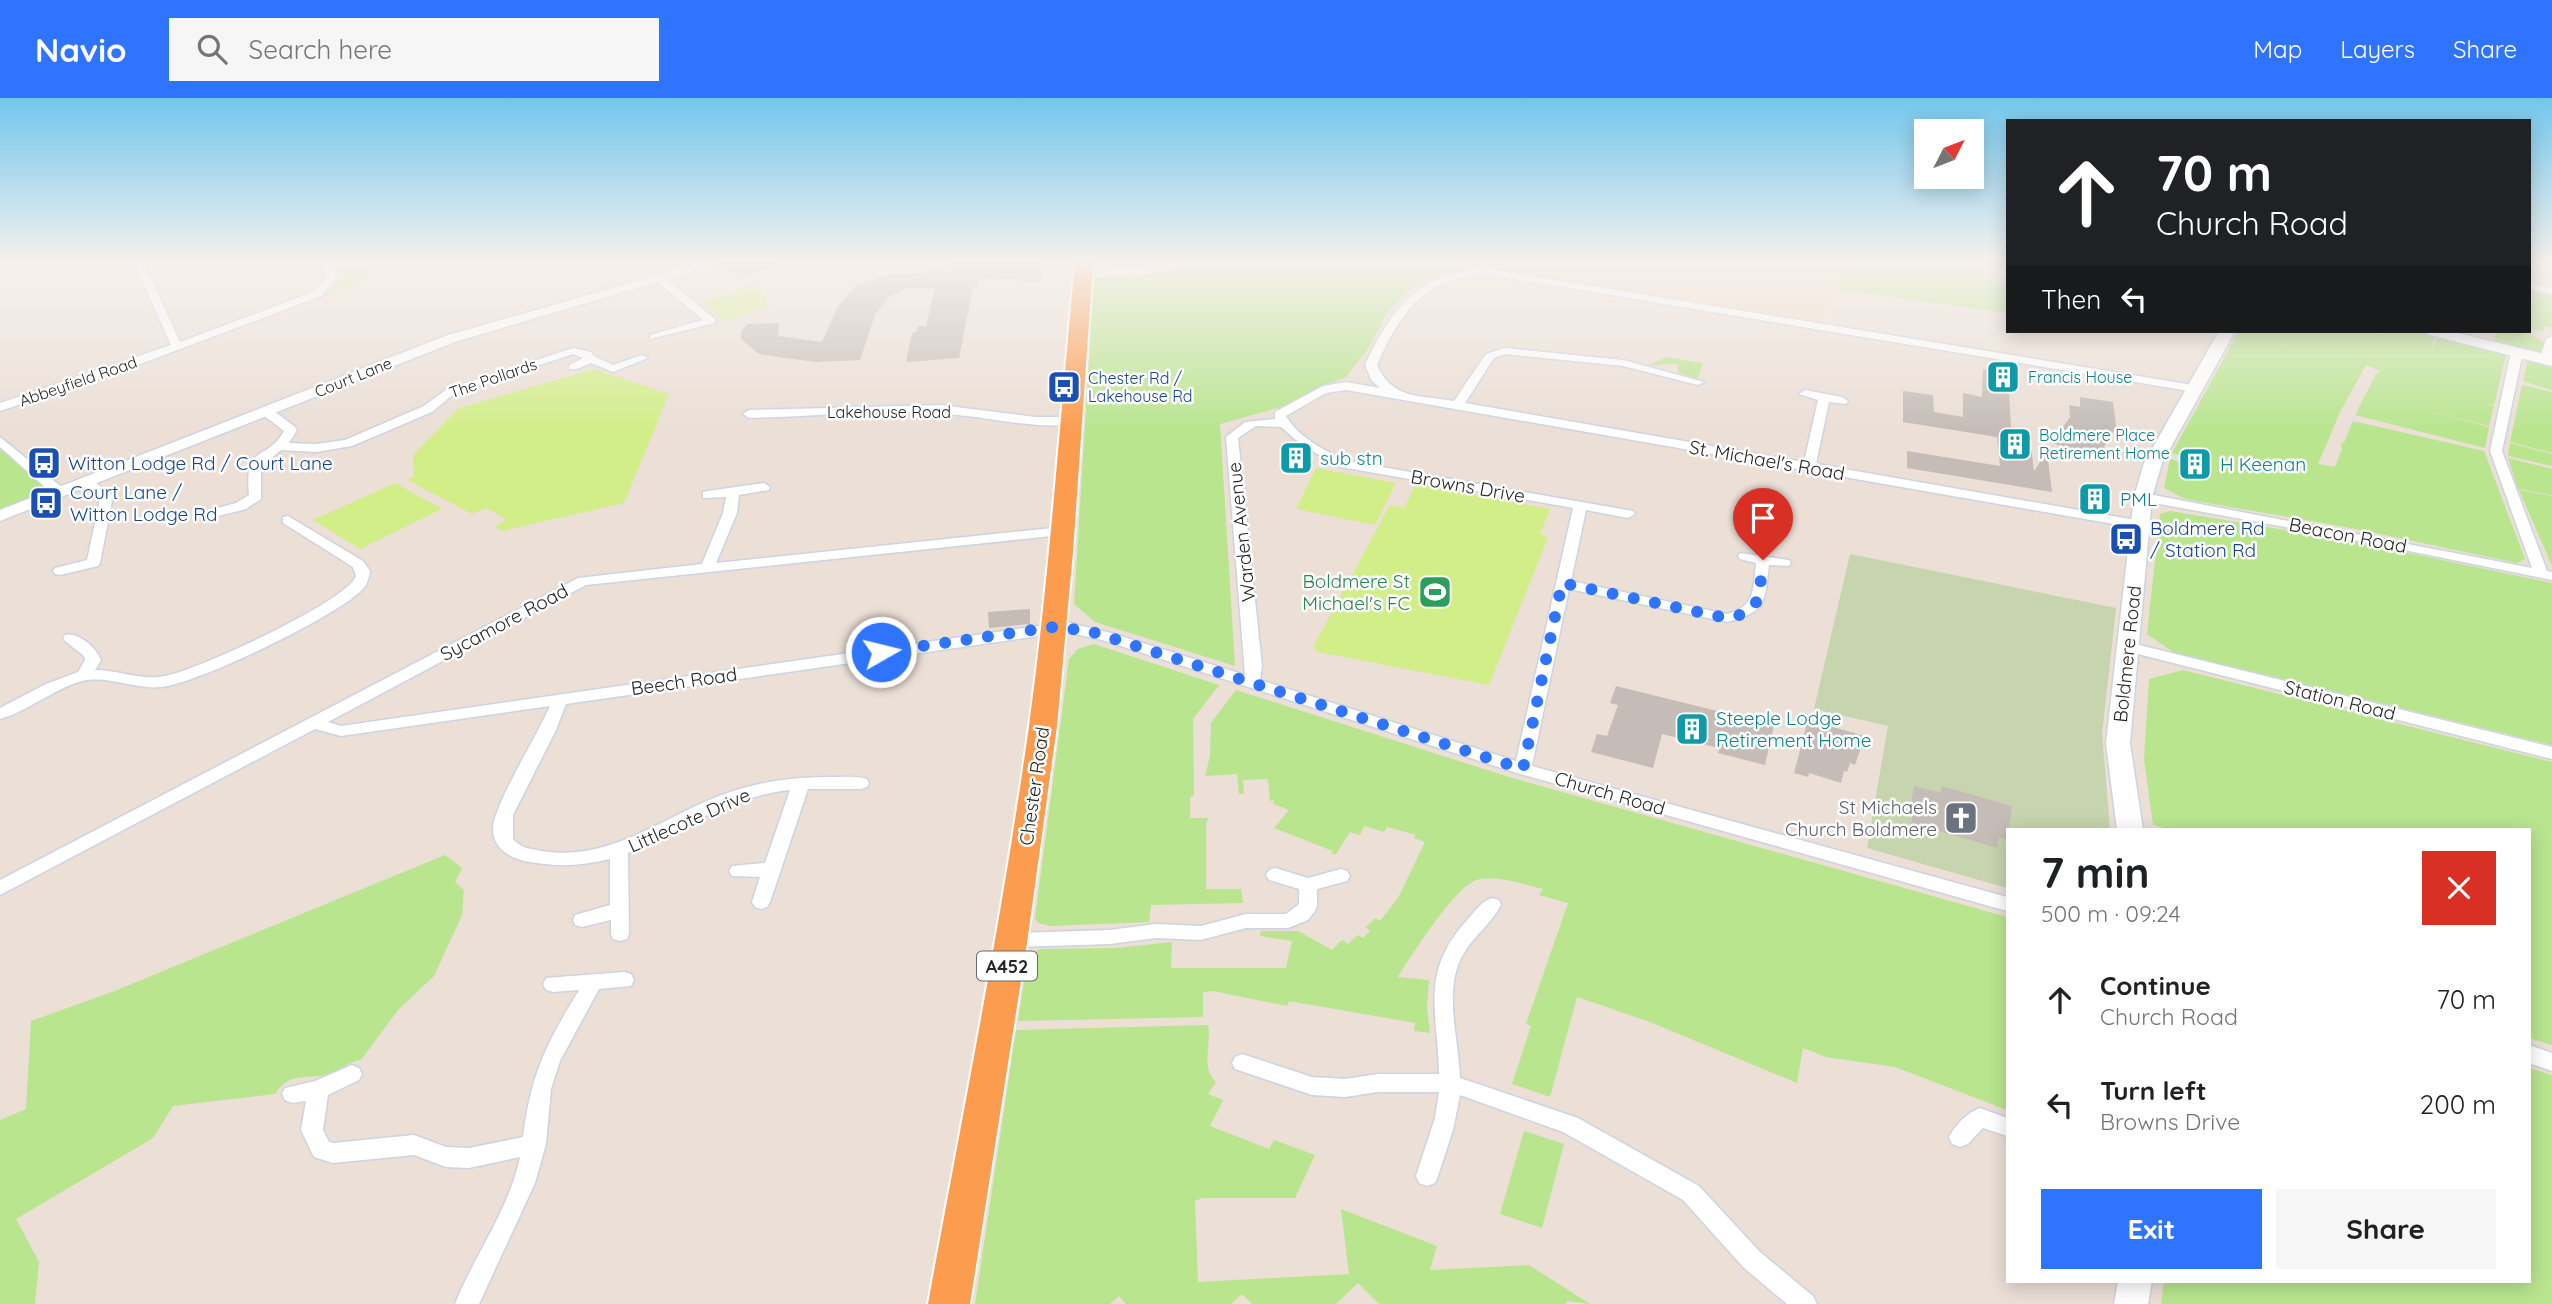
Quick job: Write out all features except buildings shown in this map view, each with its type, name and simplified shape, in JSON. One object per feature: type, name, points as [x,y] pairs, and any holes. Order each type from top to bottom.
[{"type":"highway","name":"Chester Road","points":[[949,1304],[1012,940],[1054,627],[1079,319]]},
{"type":"main road","name":"Boldmere Road","points":[[2130,828],[2118,743],[2143,498],[2153,463],[2226,333]]},
{"type":"main road","points":[[2131,1304],[2135,1283]]},
{"type":"street","points":[[165,319],[177,346]]},
{"type":"street","name":"Abbeyfield Road","points":[[0,407],[249,319]]},
{"type":"street","name":"Court Lane","points":[[0,516],[472,331],[514,319]]},
{"type":"street","points":[[654,337],[711,321],[709,319]]},
{"type":"street","points":[[1392,393],[1378,381],[1371,365],[1385,332],[1394,319]]},
{"type":"street","points":[[1780,319],[2195,388]]},
{"type":"street","points":[[2440,333],[2549,360],[2549,337]]},
{"type":"street","name":"The Pollards","points":[[280,446],[338,446],[428,409],[443,396],[462,387],[573,351],[613,369],[642,358]]},
{"type":"street","points":[[1458,404],[1490,356],[1504,351],[1579,356],[1670,370],[1698,382]]},
{"type":"street","points":[[2517,352],[2496,451],[2547,575]]},
{"type":"street","points":[[573,367],[589,358]]},
{"type":"street","name":"St. Michael's Road","points":[[1283,424],[1278,418],[1280,412],[1331,388],[1346,386],[2142,525]]},
{"type":"street","points":[[1805,394],[1842,401]]},
{"type":"street","points":[[1810,468],[1824,398]]},
{"type":"street","name":"Lakehouse Road","points":[[749,414],[940,410],[1035,421],[1071,421]]},
{"type":"street","points":[[206,515],[251,501],[256,496],[253,470],[257,463],[280,446],[291,430],[266,411]]},
{"type":"street","name":"Warden Avenue","points":[[1252,684],[1254,666],[1232,437],[1236,431],[1256,421],[1283,424]]},
{"type":"street","name":"Browns Drive","points":[[1283,424],[1330,459],[1345,464],[1628,514]]},
{"type":"street","points":[[0,440],[59,492]]},
{"type":"street","points":[[60,571],[93,563],[106,496],[88,481]]},
{"type":"street","points":[[708,495],[764,487]]},
{"type":"street","points":[[707,568],[730,513],[733,492]]},
{"type":"street","name":"Beacon Road","points":[[2143,498],[2340,533],[2547,575]]},
{"type":"street","points":[[1523,769],[1580,506]]},
{"type":"street","points":[[0,714],[84,676],[107,675],[145,682],[181,678],[325,609],[357,588],[363,578],[363,570],[358,564],[288,520]]},
{"type":"street","name":"Sycamore Road","points":[[0,888],[583,581],[1062,531]]},
{"type":"street","points":[[1745,556],[1784,563]]},
{"type":"street","points":[[1562,583],[1727,618],[1747,615],[1756,607],[1763,560]]},
{"type":"street","name":"Church Road","points":[[1054,627],[1106,636],[1523,769],[2006,904]]},
{"type":"street","name":"Beech Road","points":[[315,722],[326,729],[341,731],[1054,627]]},
{"type":"street","points":[[70,638],[91,654],[93,660],[84,676]]},
{"type":"street","name":"Station Road","points":[[2127,647],[2552,753]]},
{"type":"street","name":"Littlecote Drive","points":[[559,700],[543,741],[504,815],[501,829],[503,842],[516,852],[544,860],[574,862],[619,851],[729,798],[755,790],[800,784],[861,783]]},
{"type":"street","points":[[761,902],[800,784]]},
{"type":"street","name":"Littlecote Drive","points":[[619,851],[620,934]]},
{"type":"street","points":[[738,871],[771,870]]},
{"type":"street","points":[[1275,875],[1308,885],[1341,876]]},
{"type":"street","points":[[1012,940],[1110,937],[1156,931],[1200,933],[1246,921],[1288,921],[1301,915],[1308,906],[1308,885]]},
{"type":"street","points":[[1427,1176],[1447,1112],[1450,1083],[1441,1007],[1444,969],[1465,933],[1492,905]]},
{"type":"street","points":[[582,920],[620,910]]},
{"type":"street","points":[[553,984],[624,981]]},
{"type":"street","points":[[467,1304],[486,1258],[509,1219],[535,1144],[541,1090],[550,1062],[593,983]]},
{"type":"street","points":[[2531,1055],[2552,1062]]},
{"type":"street","points":[[1242,1063],[1312,1086],[1345,1088],[1378,1083],[1450,1083],[1570,1125],[1675,1182],[1699,1201],[1759,1266],[1805,1304]]},
{"type":"street","points":[[292,1094],[318,1090],[352,1074]]},
{"type":"street","points":[[318,1090],[312,1130],[322,1150],[333,1153],[414,1145],[446,1157],[469,1158],[535,1144]]},
{"type":"street","points":[[1961,1137],[1980,1117],[2006,1127]]},
{"type":"green space","points":[[1091,319],[1384,319],[1367,350],[1345,378],[1326,384],[1288,405],[1220,424],[1235,666],[1095,622],[1074,604]]},
{"type":"green space","points":[[2531,319],[2552,319],[2552,327],[2544,326],[2543,332],[2532,329],[2531,332]]},
{"type":"green space","points":[[2238,333],[2426,333],[2435,335],[2432,350],[2438,336],[2506,354],[2494,405],[2481,402],[2494,406],[2489,426],[2435,412],[2489,427],[2485,448],[2355,415],[2380,371],[2366,365],[2340,412],[2318,464],[2335,467],[2342,449],[2341,443],[2344,443],[2353,421],[2484,451],[2525,559],[2517,563],[2356,529],[2185,499],[2164,488],[2170,459],[2208,470],[2211,465],[2172,453]]},
{"type":"green space","points":[[2496,333],[2531,333],[2548,343],[2543,354],[2494,342]]},
{"type":"green space","points":[[1666,357],[1703,363],[1696,383],[1687,381],[1689,377],[1678,372],[1678,365],[1650,365]]},
{"type":"green space","points":[[2528,360],[2552,364],[2552,390],[2523,381]]},
{"type":"green space","points":[[594,369],[669,394],[624,503],[502,531],[495,526],[507,520],[486,508],[472,514],[407,480],[414,476],[413,455],[459,408]]},
{"type":"green space","points":[[2522,385],[2552,392],[2552,453],[2510,442]]},
{"type":"green space","points":[[2510,443],[2552,454],[2552,466],[2508,456]]},
{"type":"green space","points":[[0,449],[54,493],[0,513]]},
{"type":"green space","points":[[2508,458],[2552,469],[2552,495],[2518,489]]},
{"type":"green space","points":[[1316,468],[1396,483],[1375,525],[1296,509]]},
{"type":"green space","points":[[395,483],[442,509],[360,549],[313,520]]},
{"type":"green space","name":"Boldmere St Michael's FC","points":[[1416,484],[1550,509],[1540,534],[1548,537],[1489,685],[1318,652],[1313,647],[1390,505],[1404,508]]},
{"type":"green space","points":[[2519,490],[2552,496],[2552,566]]},
{"type":"green space","points":[[2170,511],[2346,540],[2552,583],[2552,745],[2173,652],[2147,634],[2160,514]]},
{"type":"green space","points":[[1850,554],[2116,608],[2102,734],[2110,828],[2006,828],[2006,888],[1867,848],[1888,726],[1814,709]]},
{"type":"green space","points":[[1094,644],[1219,685],[1193,719],[1194,796],[1190,797],[1190,818],[1209,818],[1206,823],[1206,889],[1241,889],[1243,903],[1151,905],[1149,922],[1050,926],[1038,923],[1035,918],[1069,659],[1078,649]]},
{"type":"green space","points":[[2183,670],[2552,762],[2552,1045],[2531,1039],[2531,828],[2164,828],[2153,825],[2144,759],[2149,679]]},
{"type":"green space","points":[[1236,690],[1509,777],[2006,917],[2006,1110],[1895,1067],[1826,1057],[1803,1048],[1797,1083],[1650,1022],[1577,997],[1550,1097],[1512,1084],[1531,1026],[1526,1024],[1568,903],[1539,895],[1543,889],[1488,878],[1472,882],[1454,898],[1432,925],[1398,977],[1429,980],[1427,1008],[1430,1033],[1414,1031],[1415,1023],[1289,1001],[1287,1006],[1213,991],[1203,992],[1203,1017],[1018,1021],[1028,956],[1040,949],[1117,948],[1172,942],[1171,968],[1286,968],[1292,941],[1260,936],[1261,931],[1298,931],[1332,950],[1342,940],[1348,944],[1358,935],[1363,938],[1370,931],[1366,927],[1375,918],[1380,921],[1398,898],[1425,842],[1414,838],[1416,835],[1387,827],[1384,832],[1364,826],[1360,835],[1350,832],[1336,854],[1331,854],[1333,851],[1274,828],[1289,810],[1273,804],[1274,800],[1270,801],[1268,779],[1243,780],[1244,794],[1239,794],[1237,774],[1205,776],[1210,756],[1211,723]]},
{"type":"green space","points":[[445,855],[462,868],[455,882],[464,890],[462,915],[434,976],[398,1010],[361,1060],[321,1075],[287,1081],[275,1094],[173,1106],[153,1138],[16,1219],[39,1262],[35,1304],[0,1304],[0,1120],[26,1109],[31,1021],[112,992]]},
{"type":"green space","points":[[1208,1025],[1207,1062],[1216,1082],[1208,1094],[1223,1100],[1210,1126],[1269,1149],[1274,1140],[1315,1155],[1295,1198],[1202,1198],[1195,1201],[1198,1282],[1349,1274],[1341,1209],[1437,1246],[1430,1270],[1529,1265],[1590,1304],[1567,1301],[1566,1304],[1379,1304],[1358,1283],[1336,1304],[1252,1304],[1242,1294],[1231,1304],[1126,1304],[1119,1296],[1110,1304],[975,1304],[1016,1030]]},
{"type":"green space","points":[[2531,1069],[2552,1075],[2552,1304],[2161,1304],[2164,1283],[2531,1283]]},
{"type":"green space","points":[[1524,1131],[1564,1144],[1542,1228],[1500,1214]]},
{"type":"place","name":"Francis House","points":[[2003,377]]},
{"type":"place","name":"Chester Rd / Lakehouse Rd","points":[[1064,387]]},
{"type":"place","name":"Boldmere Place Retirement Home","points":[[2015,444]]},
{"type":"place","name":"sub stn","points":[[1296,458]]},
{"type":"place","name":"Witton Lodge Rd / Court Lane","points":[[44,463]]},
{"type":"place","name":"H Keenan","points":[[2195,464]]},
{"type":"place","name":"PML","points":[[2095,499]]},
{"type":"place","name":"Court Lane / Witton Lodge Rd","points":[[46,503]]},
{"type":"place","name":"Boldmere Rd / Station Rd","points":[[2126,539]]},
{"type":"place","name":"Boldmere St Michael's FC","points":[[1435,592]]},
{"type":"place","name":"Steeple Lodge Retirement Home","points":[[1692,729]]},
{"type":"place","name":"St Michaels Church Boldmere","points":[[1961,818]]},
{"type":"route","points":[[881,652],[1054,627],[1089,631],[1523,769],[1562,583],[1727,618],[1747,615],[1756,607],[1763,560]]}]
